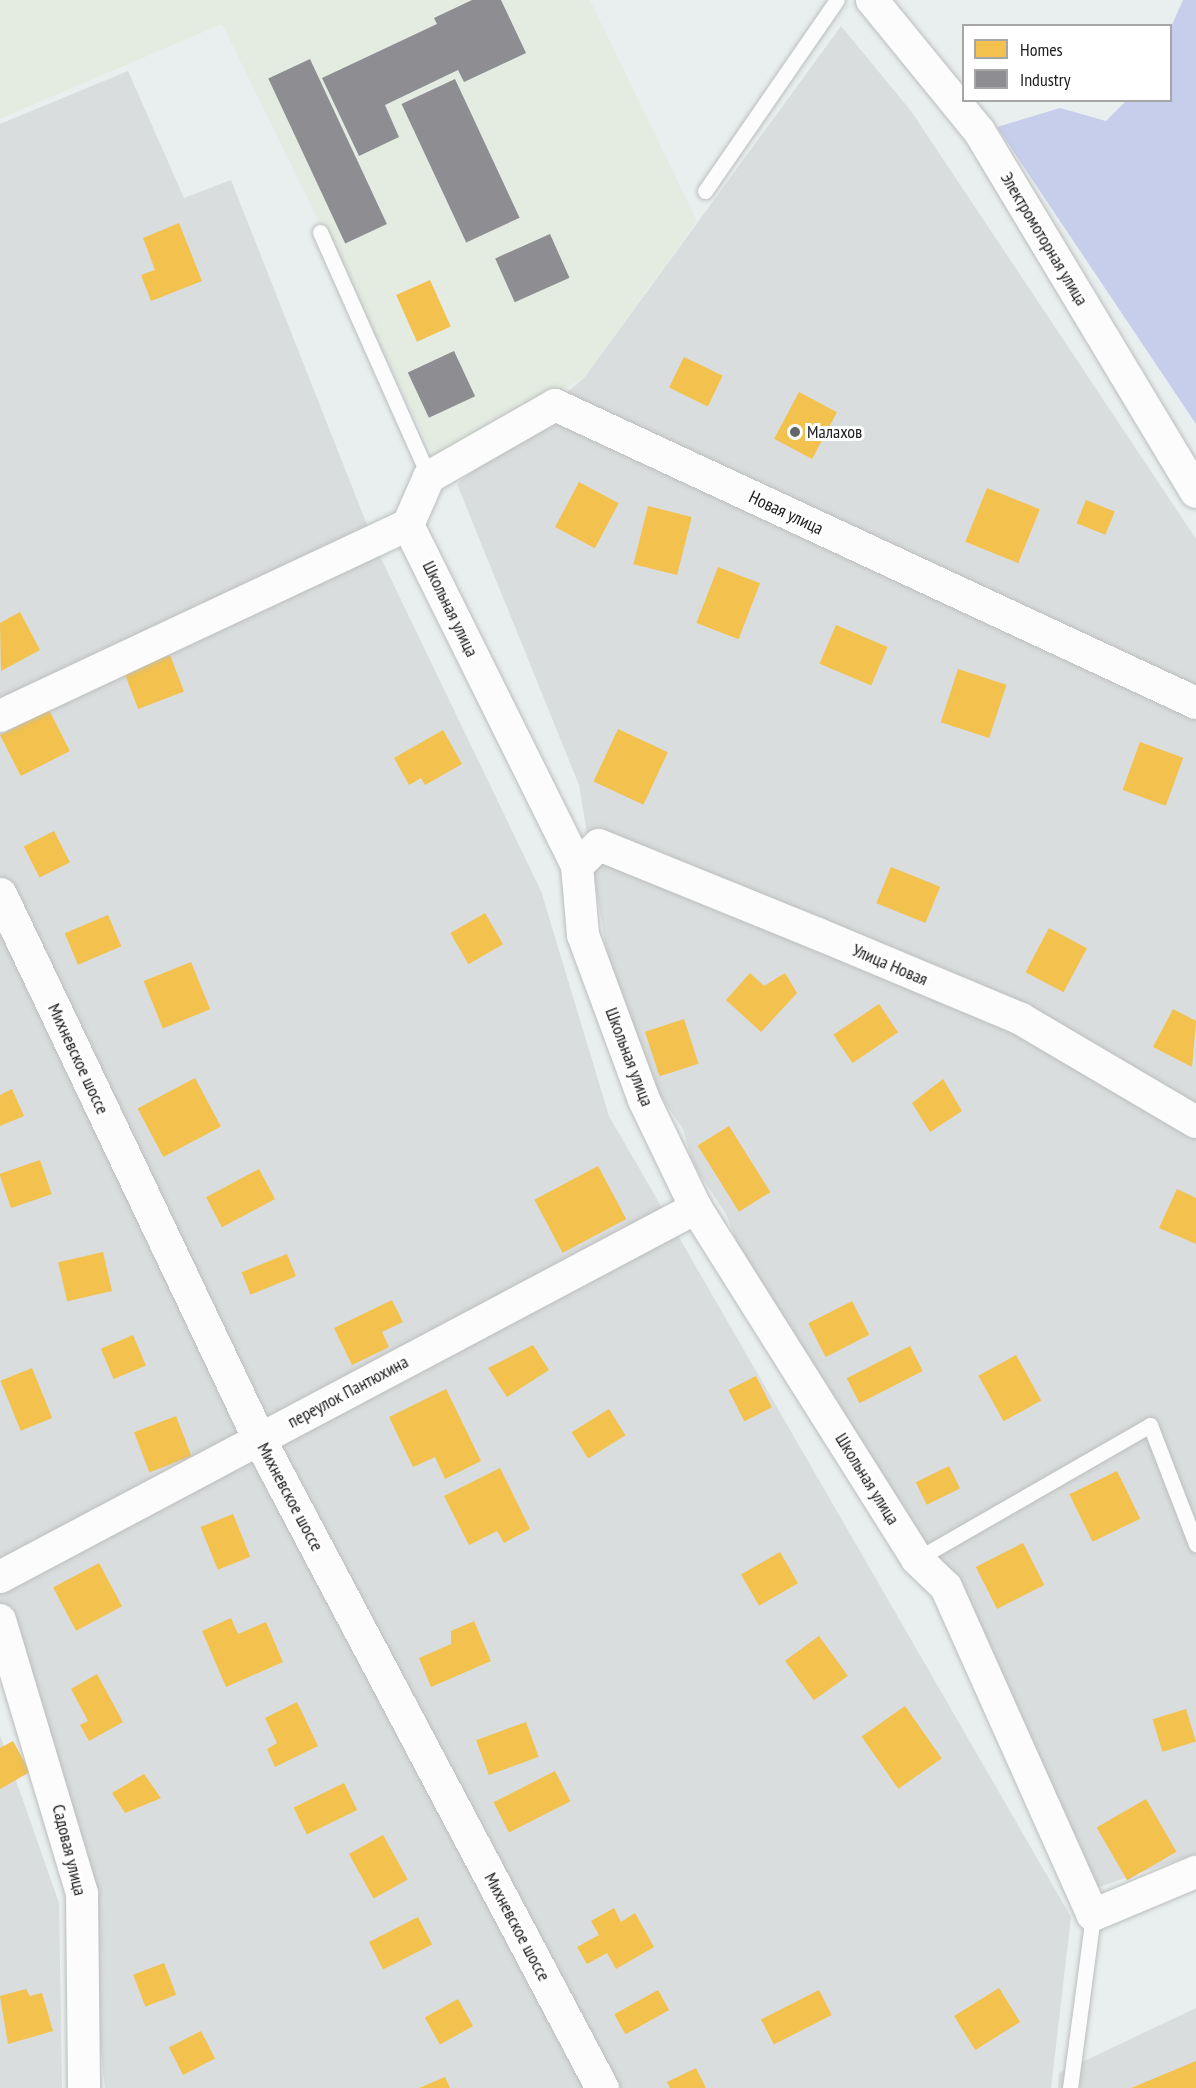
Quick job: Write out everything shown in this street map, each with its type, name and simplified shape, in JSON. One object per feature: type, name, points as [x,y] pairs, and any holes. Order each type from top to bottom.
[{"type":"street","name":"Электромоторная улица","points":[[872,0],[979,131],[1196,492]]},
{"type":"street","name":"Новая улица","points":[[429,477],[555,405],[1196,704]]},
{"type":"street","points":[[0,716],[408,525],[429,477]]},
{"type":"street","name":"Школьная улица","points":[[408,525],[578,866],[583,935],[644,1100],[696,1208],[918,1559],[946,1587],[1093,1915]]},
{"type":"street","name":"Улица Новая","points":[[578,866],[599,846],[818,934],[1021,1019],[1196,1122]]},
{"type":"street","name":"Михневское шоссе","points":[[0,894],[259,1439],[602,2088]]},
{"type":"street","name":"переулок Пантюхина","points":[[0,1577],[696,1208]]},
{"type":"street","name":"Садовая улица","points":[[0,1620],[82,1893],[84,2088]]},
{"type":"street","points":[[1093,1915],[1196,1872]]},
{"type":"lane","points":[[705,191],[837,0]]},
{"type":"lane","points":[[320,232],[429,477]]},
{"type":"lane","points":[[918,1559],[1150,1425],[1196,1544]]},
{"type":"lane","points":[[1070,2088],[1093,1915]]},
{"type":"shaded area","points":[[0,0],[590,0],[697,221],[584,378],[434,456],[222,24],[0,119]]},
{"type":"shaded area","points":[[1183,0],[1196,0],[1196,424],[997,127],[1060,108],[1106,121],[1125,102],[1172,102],[1172,25]]},
{"type":"shaded area","points":[[841,26],[911,111],[1196,539],[1196,1854],[1096,1888],[947,1565],[907,1536],[745,1263],[726,1214],[693,1164],[683,1129],[651,1082],[615,1003],[579,785],[457,484],[584,378]]},
{"type":"shaded area","points":[[128,71],[184,198],[231,180],[377,550],[541,891],[609,1116],[1071,1917],[1051,2088],[105,2088],[82,1893],[0,1608],[0,124]]},
{"type":"shaded area","points":[[0,1735],[59,1903],[62,2088],[0,2088]]},
{"type":"shaded area","points":[[1196,2008],[1196,2088],[1058,2088],[1059,2073]]},
{"type":"building: Homes","points":[[179,223],[202,281],[151,301],[141,275],[155,270],[143,238]]},
{"type":"building: Homes","points":[[430,280],[451,327],[417,342],[396,295]]},
{"type":"building: Homes","points":[[684,357],[723,376],[708,406],[669,388]]},
{"type":"building: Homes","points":[[799,392],[837,412],[812,459],[774,439]]},
{"type":"building: Homes","points":[[579,482],[619,503],[595,548],[555,527]]},
{"type":"building: Homes","points":[[987,488],[1040,509],[1018,563],[965,542]]},
{"type":"building: Homes","points":[[1086,500],[1115,512],[1105,535],[1077,523]]},
{"type":"building: Homes","points":[[648,506],[692,517],[677,575],[633,564]]},
{"type":"building: Homes","points":[[718,567],[760,583],[739,639],[696,623]]},
{"type":"building: Homes","points":[[20,612],[40,650],[1,671],[0,623]]},
{"type":"building: Homes","points":[[836,625],[888,647],[871,686],[820,664]]},
{"type":"building: Homes","points":[[170,655],[184,691],[138,709],[124,673]]},
{"type":"building: Homes","points":[[958,669],[1007,685],[989,738],[941,722]]},
{"type":"building: Homes","points":[[49,710],[70,751],[21,776],[0,735]]},
{"type":"building: Homes","points":[[618,729],[668,752],[643,805],[593,782]]},
{"type":"building: Homes","points":[[443,730],[462,764],[425,785],[421,778],[409,785],[394,758]]},
{"type":"building: Homes","points":[[1140,742],[1183,758],[1166,806],[1123,790]]},
{"type":"building: Homes","points":[[54,831],[70,862],[40,878],[24,846]]},
{"type":"building: Homes","points":[[891,867],[940,887],[926,923],[876,903]]},
{"type":"building: Homes","points":[[485,913],[503,944],[468,964],[450,933]]},
{"type":"building: Homes","points":[[108,915],[121,946],[78,965],[65,933]]},
{"type":"building: Homes","points":[[1049,928],[1087,948],[1063,992],[1026,972]]},
{"type":"building: Homes","points":[[191,962],[210,1009],[163,1028],[144,981]]},
{"type":"building: Homes","points":[[750,973],[764,986],[785,973],[797,993],[761,1032],[726,1000]]},
{"type":"building: Homes","points":[[879,1004],[898,1032],[852,1063],[833,1035]]},
{"type":"building: Homes","points":[[1173,1009],[1196,1021],[1192,1067],[1153,1047]]},
{"type":"building: Homes","points":[[684,1019],[699,1064],[660,1076],[645,1032]]},
{"type":"building: Homes","points":[[195,1078],[221,1127],[163,1157],[138,1109]]},
{"type":"building: Homes","points":[[943,1079],[962,1111],[930,1132],[912,1103]]},
{"type":"building: Homes","points":[[12,1089],[24,1116],[0,1126],[0,1095]]},
{"type":"building: Homes","points":[[729,1126],[770,1192],[739,1212],[698,1146]]},
{"type":"building: Homes","points":[[40,1160],[52,1194],[11,1208],[0,1174]]},
{"type":"building: Homes","points":[[598,1166],[626,1219],[563,1253],[534,1200]]},
{"type":"building: Homes","points":[[259,1169],[275,1199],[222,1227],[206,1197]]},
{"type":"building: Homes","points":[[1177,1189],[1196,1198],[1196,1244],[1159,1228]]},
{"type":"building: Homes","points":[[103,1252],[112,1291],[67,1301],[58,1262]]},
{"type":"building: Homes","points":[[287,1254],[296,1276],[251,1295],[242,1272]]},
{"type":"building: Homes","points":[[392,1300],[403,1322],[382,1332],[389,1347],[352,1365],[334,1328]]},
{"type":"building: Homes","points":[[852,1301],[869,1335],[826,1357],[808,1323]]},
{"type":"building: Homes","points":[[133,1335],[146,1365],[114,1379],[101,1349]]},
{"type":"building: Homes","points":[[533,1345],[549,1370],[507,1397],[488,1368]]},
{"type":"building: Homes","points":[[910,1346],[923,1371],[859,1403],[847,1378]]},
{"type":"building: Homes","points":[[1016,1355],[1041,1400],[1004,1421],[978,1376]]},
{"type":"building: Homes","points":[[32,1368],[52,1418],[21,1431],[0,1381]]},
{"type":"building: Homes","points":[[756,1376],[772,1407],[744,1421],[728,1390]]},
{"type":"building: Homes","points":[[446,1389],[481,1461],[445,1479],[435,1457],[413,1467],[389,1417]]},
{"type":"building: Homes","points":[[609,1409],[625,1435],[588,1459],[572,1432]]},
{"type":"building: Homes","points":[[176,1416],[191,1456],[149,1472],[134,1432]]},
{"type":"building: Homes","points":[[949,1466],[960,1488],[927,1505],[916,1482]]},
{"type":"building: Homes","points":[[500,1468],[530,1529],[504,1543],[497,1531],[469,1545],[444,1496]]},
{"type":"building: Homes","points":[[1117,1471],[1140,1519],[1093,1542],[1069,1494]]},
{"type":"building: Homes","points":[[233,1514],[250,1557],[218,1570],[201,1527]]},
{"type":"building: Homes","points":[[1023,1543],[1044,1585],[997,1609],[976,1567]]},
{"type":"building: Homes","points":[[780,1552],[798,1583],[759,1606],[741,1574]]},
{"type":"building: Homes","points":[[99,1563],[122,1606],[76,1631],[53,1587]]},
{"type":"building: Homes","points":[[231,1618],[238,1634],[266,1622],[283,1662],[226,1687],[202,1631]]},
{"type":"building: Homes","points":[[474,1621],[491,1661],[431,1687],[419,1658],[451,1644],[451,1631]]},
{"type":"building: Homes","points":[[819,1636],[848,1676],[814,1700],[785,1661]]},
{"type":"building: Homes","points":[[97,1674],[123,1722],[89,1741],[80,1725],[88,1721],[71,1689]]},
{"type":"building: Homes","points":[[297,1702],[318,1746],[275,1767],[267,1749],[277,1743],[265,1718]]},
{"type":"building: Homes","points":[[905,1706],[942,1758],[898,1789],[862,1736]]},
{"type":"building: Homes","points":[[1186,1709],[1196,1742],[1162,1752],[1153,1719]]},
{"type":"building: Homes","points":[[526,1722],[539,1757],[489,1775],[476,1740]]},
{"type":"building: Homes","points":[[13,1741],[30,1772],[0,1789],[0,1748]]},
{"type":"building: Homes","points":[[555,1771],[570,1801],[509,1833],[494,1802]]},
{"type":"building: Homes","points":[[144,1774],[161,1798],[125,1813],[112,1793]]},
{"type":"building: Homes","points":[[344,1783],[357,1810],[307,1835],[294,1808]]},
{"type":"building: Homes","points":[[1146,1799],[1176,1852],[1127,1880],[1097,1828]]},
{"type":"building: Homes","points":[[383,1835],[408,1880],[374,1899],[349,1854]]},
{"type":"building: Homes","points":[[614,1908],[621,1922],[635,1913],[654,1947],[616,1969],[607,1953],[587,1964],[577,1947],[599,1935],[591,1921]]},
{"type":"building: Homes","points":[[418,1917],[432,1945],[383,1970],[369,1942]]},
{"type":"building: Homes","points":[[164,1963],[176,1995],[145,2007],[133,1975]]},
{"type":"building: Homes","points":[[999,1988],[1020,2022],[975,2050],[954,2016]]},
{"type":"building: Homes","points":[[26,1989],[30,1996],[42,1993],[53,2031],[8,2044],[0,1996]]},
{"type":"building: Homes","points":[[658,1990],[669,2010],[625,2034],[614,2014]]},
{"type":"building: Homes","points":[[819,1990],[832,2015],[774,2044],[761,2020]]},
{"type":"building: Homes","points":[[458,1999],[473,2026],[440,2045],[425,2017]]},
{"type":"building: Homes","points":[[201,2031],[215,2059],[183,2075],[169,2047]]},
{"type":"building: Homes","points":[[1196,2061],[1196,2088],[1131,2088]]},
{"type":"building: Homes","points":[[696,2068],[706,2088],[670,2088],[667,2082]]},
{"type":"building: Homes","points":[[445,2077],[450,2088],[419,2088]]},
{"type":"building: Industry","points":[[472,0],[501,0],[526,53],[464,82],[458,70],[385,105],[399,137],[359,156],[322,78],[437,24],[434,18]]},
{"type":"building: Industry","points":[[310,59],[387,224],[345,243],[268,78]]},
{"type":"building: Industry","points":[[455,79],[520,218],[466,243],[402,104]]},
{"type":"building: Industry","points":[[550,234],[570,278],[515,302],[495,258]]},
{"type":"building: Industry","points":[[454,351],[475,396],[429,418],[408,373]]},
{"type":"place","name":"Малахов","points":[[795,432]]}]
